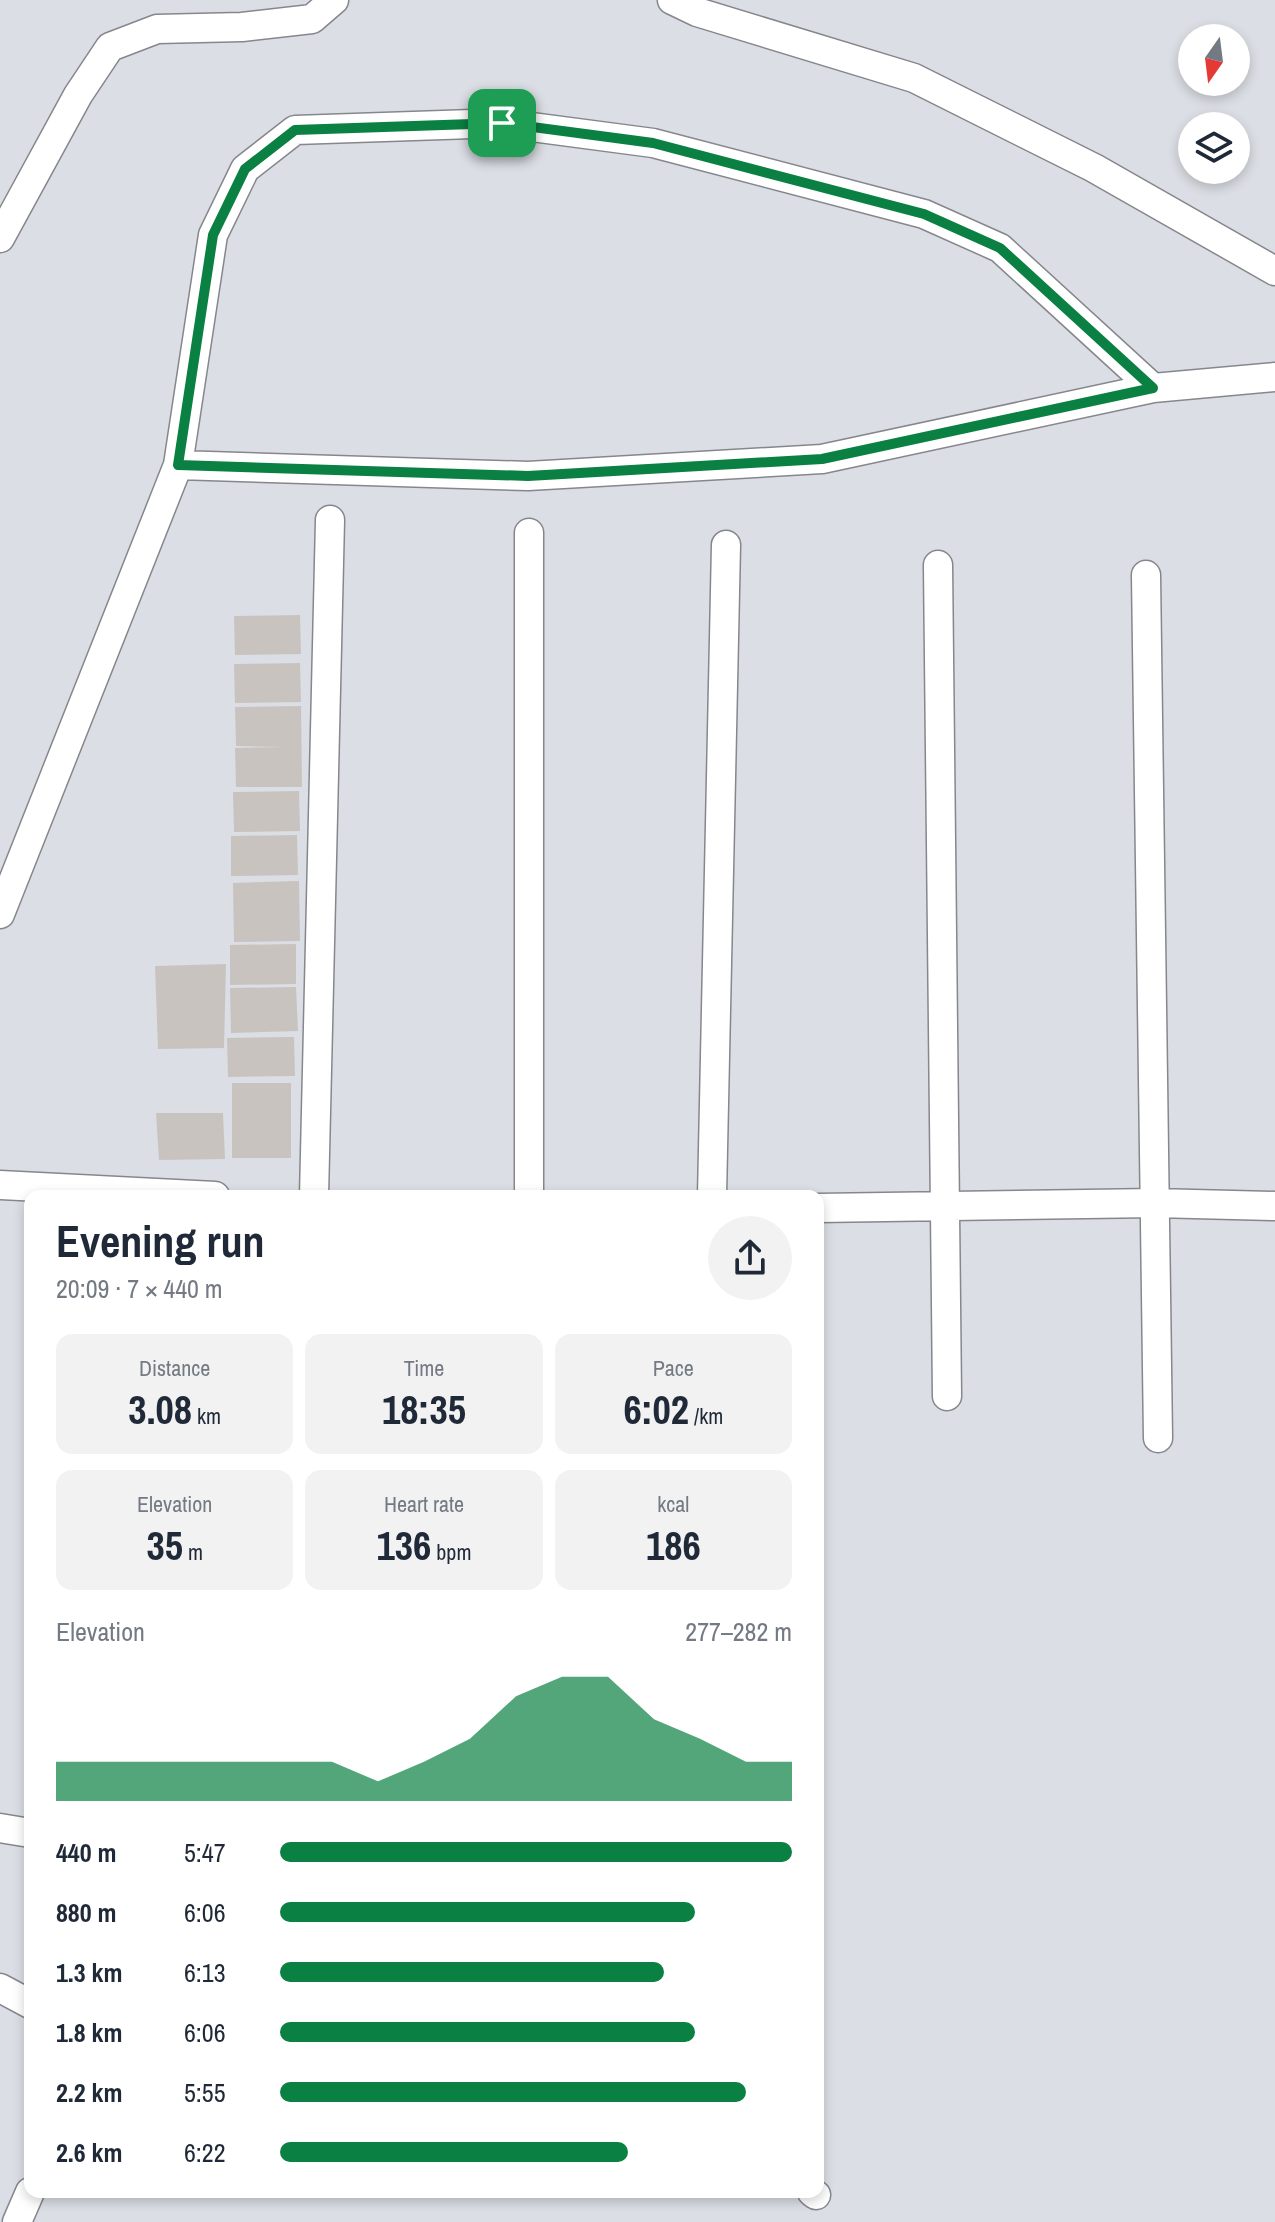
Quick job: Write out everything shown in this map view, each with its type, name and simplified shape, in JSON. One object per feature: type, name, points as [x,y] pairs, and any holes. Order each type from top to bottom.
[{"type":"street","points":[[0,238],[78,95],[110,47],[157,29],[242,27],[314,9],[334,0]]},
{"type":"street","points":[[672,0],[697,12],[914,78],[1094,168],[1275,271]]},
{"type":"street","points":[[0,914],[178,465],[213,235],[245,169],[295,130],[502,123],[653,143],[924,214],[1000,248],[1153,388]]},
{"type":"street","points":[[178,465],[528,476],[822,459],[1153,388],[1275,377]]},
{"type":"street","points":[[314,1190],[330,520]]},
{"type":"street","points":[[529,533],[529,1190]]},
{"type":"street","points":[[712,1190],[726,545]]},
{"type":"street","points":[[938,565],[947,1396]]},
{"type":"street","points":[[1146,575],[1158,1438]]},
{"type":"street","points":[[0,1185],[66,1190]]},
{"type":"street","points":[[824,1208],[1155,1203],[1275,1206]]},
{"type":"street","points":[[0,1828],[24,1832]]},
{"type":"street","points":[[0,1988],[24,2001]]},
{"type":"street","points":[[17,2222],[27,2198]]},
{"type":"building","points":[[300,615],[301,654],[235,655],[234,616]]},
{"type":"building","points":[[300,663],[301,702],[235,703],[234,664]]},
{"type":"building","points":[[301,706],[302,787],[236,787],[235,748],[284,747],[236,746],[235,707]]},
{"type":"building","points":[[299,791],[300,831],[234,832],[233,792]]},
{"type":"building","points":[[297,835],[298,875],[231,876],[231,836]]},
{"type":"building","points":[[299,881],[300,941],[234,942],[233,883]]},
{"type":"building","points":[[296,944],[296,984],[230,985],[230,945]]},
{"type":"building","points":[[226,964],[224,1048],[158,1049],[155,966]]},
{"type":"building","points":[[296,987],[298,1031],[231,1033],[230,988]]},
{"type":"building","points":[[294,1037],[295,1076],[228,1077],[227,1038]]},
{"type":"building","points":[[232,1083],[291,1083],[291,1158],[232,1158]]},
{"type":"building","points":[[156,1113],[223,1113],[225,1159],[159,1160]]},
{"type":"route","points":[[502,123],[653,143],[924,214],[1000,248],[1153,388],[822,459],[528,476],[178,465],[213,235],[245,169],[295,130],[502,123]]}]
